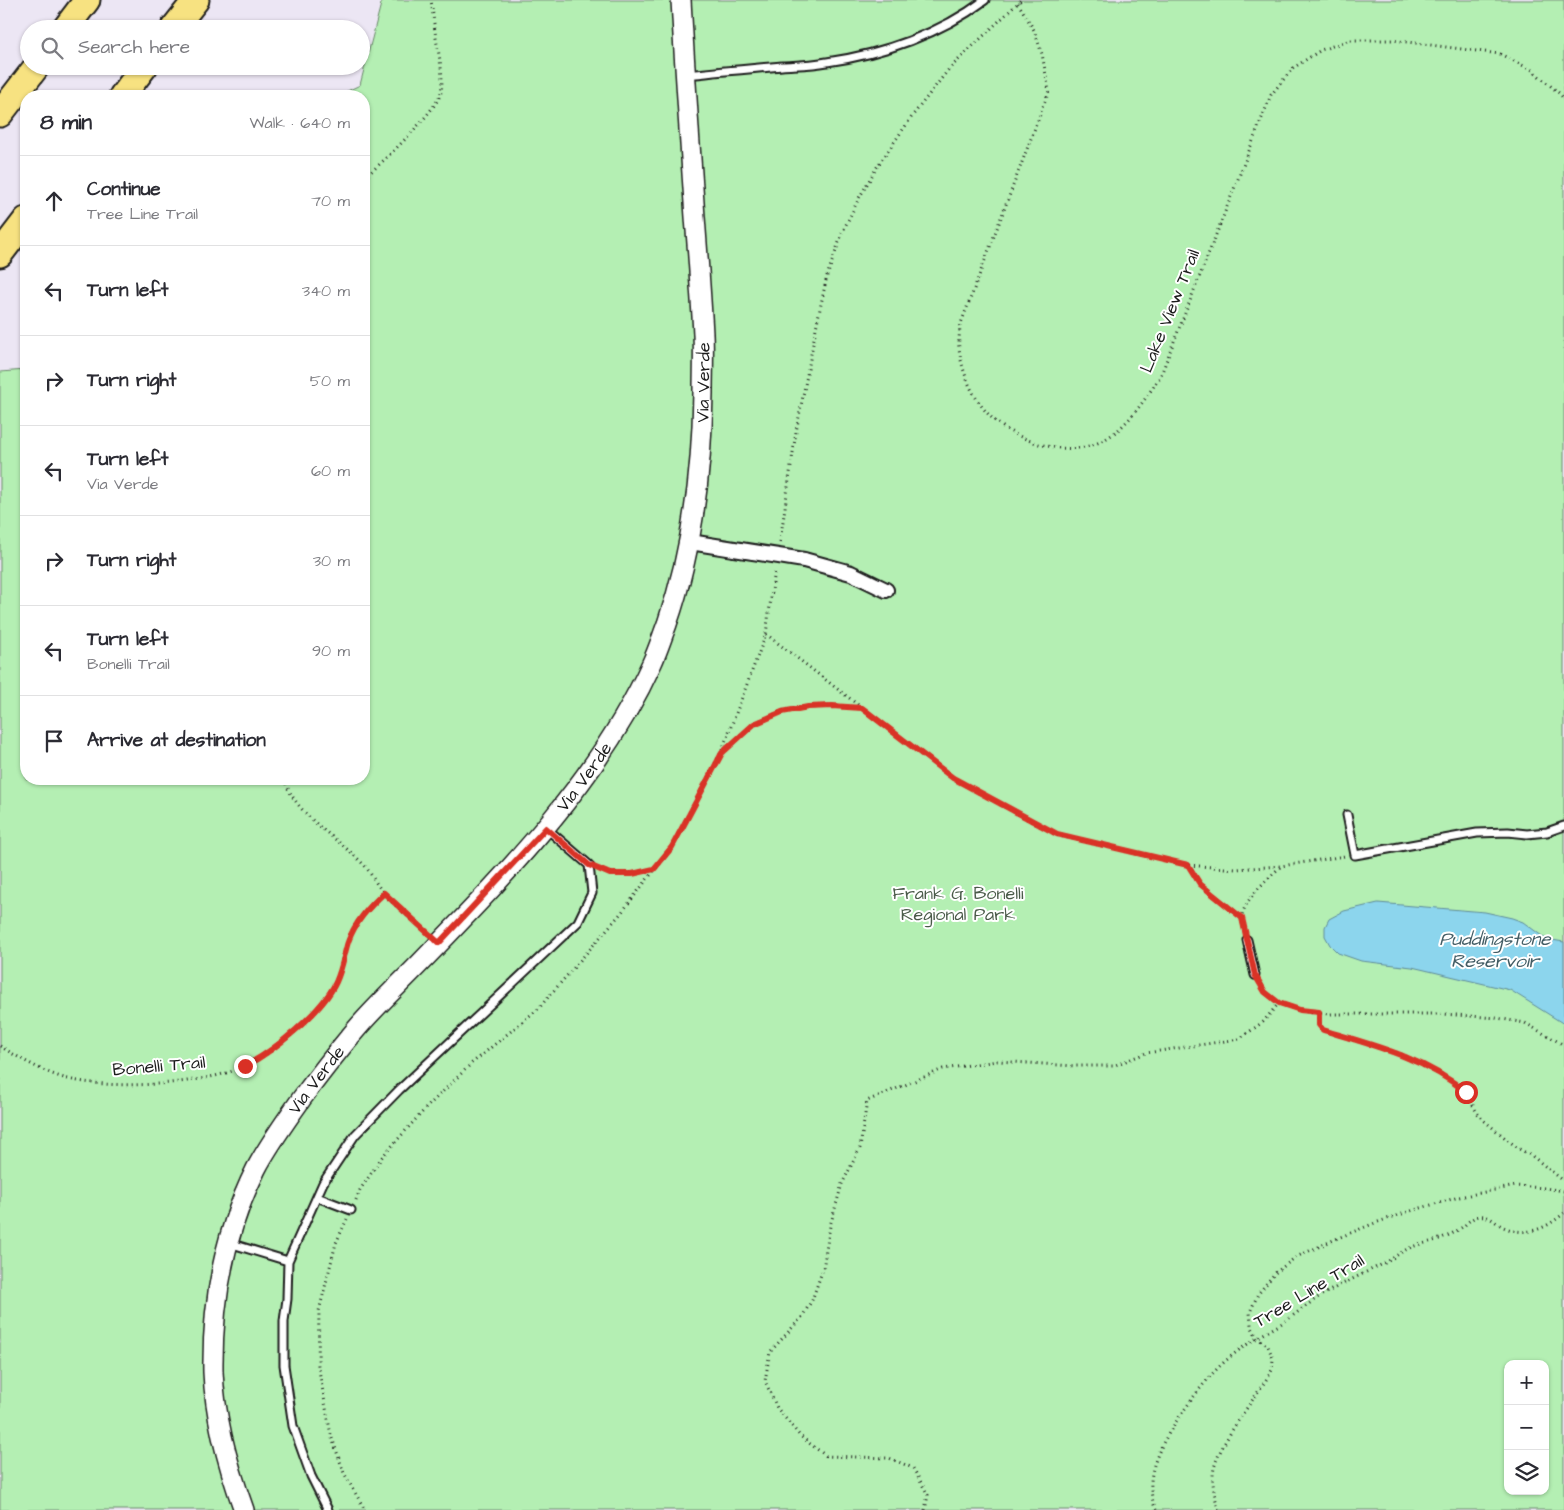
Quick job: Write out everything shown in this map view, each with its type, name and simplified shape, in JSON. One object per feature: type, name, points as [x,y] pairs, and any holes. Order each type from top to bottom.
[{"type":"highway","points":[[72,20],[87,0]]},
{"type":"highway","points":[[180,20],[196,0]]},
{"type":"highway","points":[[0,114],[30,75]]},
{"type":"highway","points":[[127,90],[138,75]]},
{"type":"highway","points":[[0,254],[20,228]]},
{"type":"main road","name":"Via Verde","points":[[244,1510],[228,1460],[218,1419],[213,1374],[215,1320],[221,1273],[228,1242],[256,1168],[284,1124],[321,1073],[360,1025],[546,828],[574,792],[620,726],[653,661],[675,600],[690,542],[700,473],[704,339],[681,0]]},
{"type":"street","points":[[690,542],[804,560],[851,574],[886,590]]},
{"type":"lane","points":[[685,75],[826,62],[859,56],[900,44],[934,30],[968,13],[985,0]]},
{"type":"lane","points":[[1347,815],[1355,855],[1477,833],[1508,832],[1527,834],[1548,832],[1564,826]]},
{"type":"lane","points":[[328,1510],[311,1476],[293,1426],[284,1365],[284,1321],[287,1299],[288,1261],[323,1183],[355,1135],[399,1090],[578,922],[592,894],[589,865],[546,828]]},
{"type":"lane","points":[[1247,940],[1255,975]]},
{"type":"lane","points":[[317,1197],[351,1210]]},
{"type":"lane","points":[[228,1242],[288,1261]]},
{"type":"path","points":[[370,173],[386,159],[432,110],[441,95],[440,64],[431,0]]},
{"type":"path","points":[[779,547],[796,432],[817,323],[827,276],[843,231],[877,167],[913,115],[950,69],[1020,1]]},
{"type":"path","name":"Lake View Trail","points":[[1020,1],[1034,30],[1042,54],[1049,91],[960,326],[959,346],[962,364],[969,385],[993,420],[1026,440],[1050,447],[1074,449],[1096,444],[1107,438],[1127,421],[1142,404],[1160,377],[1271,95],[1293,68],[1321,50],[1350,40],[1392,40],[1500,54],[1532,70],[1564,99]]},
{"type":"path","points":[[365,1510],[344,1473],[331,1435],[318,1365],[319,1311],[336,1243],[360,1190],[382,1157],[426,1108],[472,1063],[538,1009],[622,912],[672,847],[722,753],[766,634],[776,566]]},
{"type":"path","points":[[766,634],[953,778],[1057,834],[1188,865],[1236,869],[1280,866],[1355,855]]},
{"type":"path","points":[[722,753],[754,724],[782,712],[816,707],[862,708]]},
{"type":"path","points":[[287,785],[304,813],[365,866],[384,893],[439,943]]},
{"type":"path","points":[[589,865],[610,874],[632,874],[654,869]]},
{"type":"path","points":[[1188,865],[1200,884],[1242,918]]},
{"type":"path","points":[[1247,940],[1242,918],[1246,907],[1254,894],[1280,866]]},
{"type":"path","name":"Bonelli Trail","points":[[0,1046],[22,1060],[64,1078],[101,1084],[149,1084],[186,1081],[233,1071],[266,1054],[326,1000],[337,981],[352,932],[368,909],[384,893]]},
{"type":"path","points":[[1255,975],[1265,992],[1279,1003],[1300,1010],[1328,1014],[1443,1014],[1497,1018],[1525,1023],[1564,1045]]},
{"type":"path","points":[[925,1510],[928,1495],[913,1468],[889,1458],[826,1456],[800,1436],[782,1415],[765,1381],[770,1352],[802,1318],[812,1300],[823,1269],[830,1226],[842,1184],[860,1148],[867,1101],[944,1069],[997,1061],[1075,1066],[1113,1066],[1146,1052],[1239,1039],[1262,1022],[1279,1003]]},
{"type":"path","points":[[1319,1012],[1319,1025],[1323,1030],[1400,1054],[1454,1083],[1466,1092],[1476,1112],[1482,1119],[1518,1149],[1532,1156],[1564,1181]]},
{"type":"path","points":[[1218,1510],[1213,1475],[1216,1461],[1227,1440],[1272,1370],[1273,1359],[1268,1346],[1257,1338],[1250,1312],[1258,1294],[1275,1273],[1296,1257],[1338,1238],[1375,1223],[1458,1197],[1516,1186],[1564,1191]]},
{"type":"path","name":"Tree Line Trail","points":[[1156,1510],[1151,1481],[1154,1462],[1161,1445],[1214,1371],[1257,1338],[1322,1295],[1388,1262],[1412,1247],[1444,1238],[1455,1232],[1470,1219],[1486,1216],[1505,1228],[1530,1232],[1552,1224],[1564,1213]]},
{"type":"green space","name":"Frank G. Bonelli Regional Park","points":[[382,0],[1564,0],[1564,1510],[0,1510],[0,372],[20,370],[20,785],[370,785],[370,90],[350,90],[360,85],[363,75],[370,75],[370,46]]},
{"type":"water","name":"Puddingstone Reservoir","points":[[1378,903],[1485,912],[1523,922],[1546,939],[1564,942],[1564,1024],[1510,990],[1412,967],[1361,961],[1338,953],[1325,936],[1325,927],[1329,919],[1344,911]]},
{"type":"route","points":[[245,1066],[266,1054],[326,1000],[342,968],[352,932],[368,909],[384,893],[439,943],[546,828],[589,865],[610,874],[632,874],[654,869],[672,847],[722,753],[754,724],[782,712],[808,707],[832,706],[862,708],[953,778],[1057,834],[1188,865],[1200,884],[1242,918],[1255,975],[1265,992],[1279,1003],[1300,1010],[1319,1012],[1319,1025],[1323,1030],[1400,1054],[1440,1074],[1466,1092]]}]
